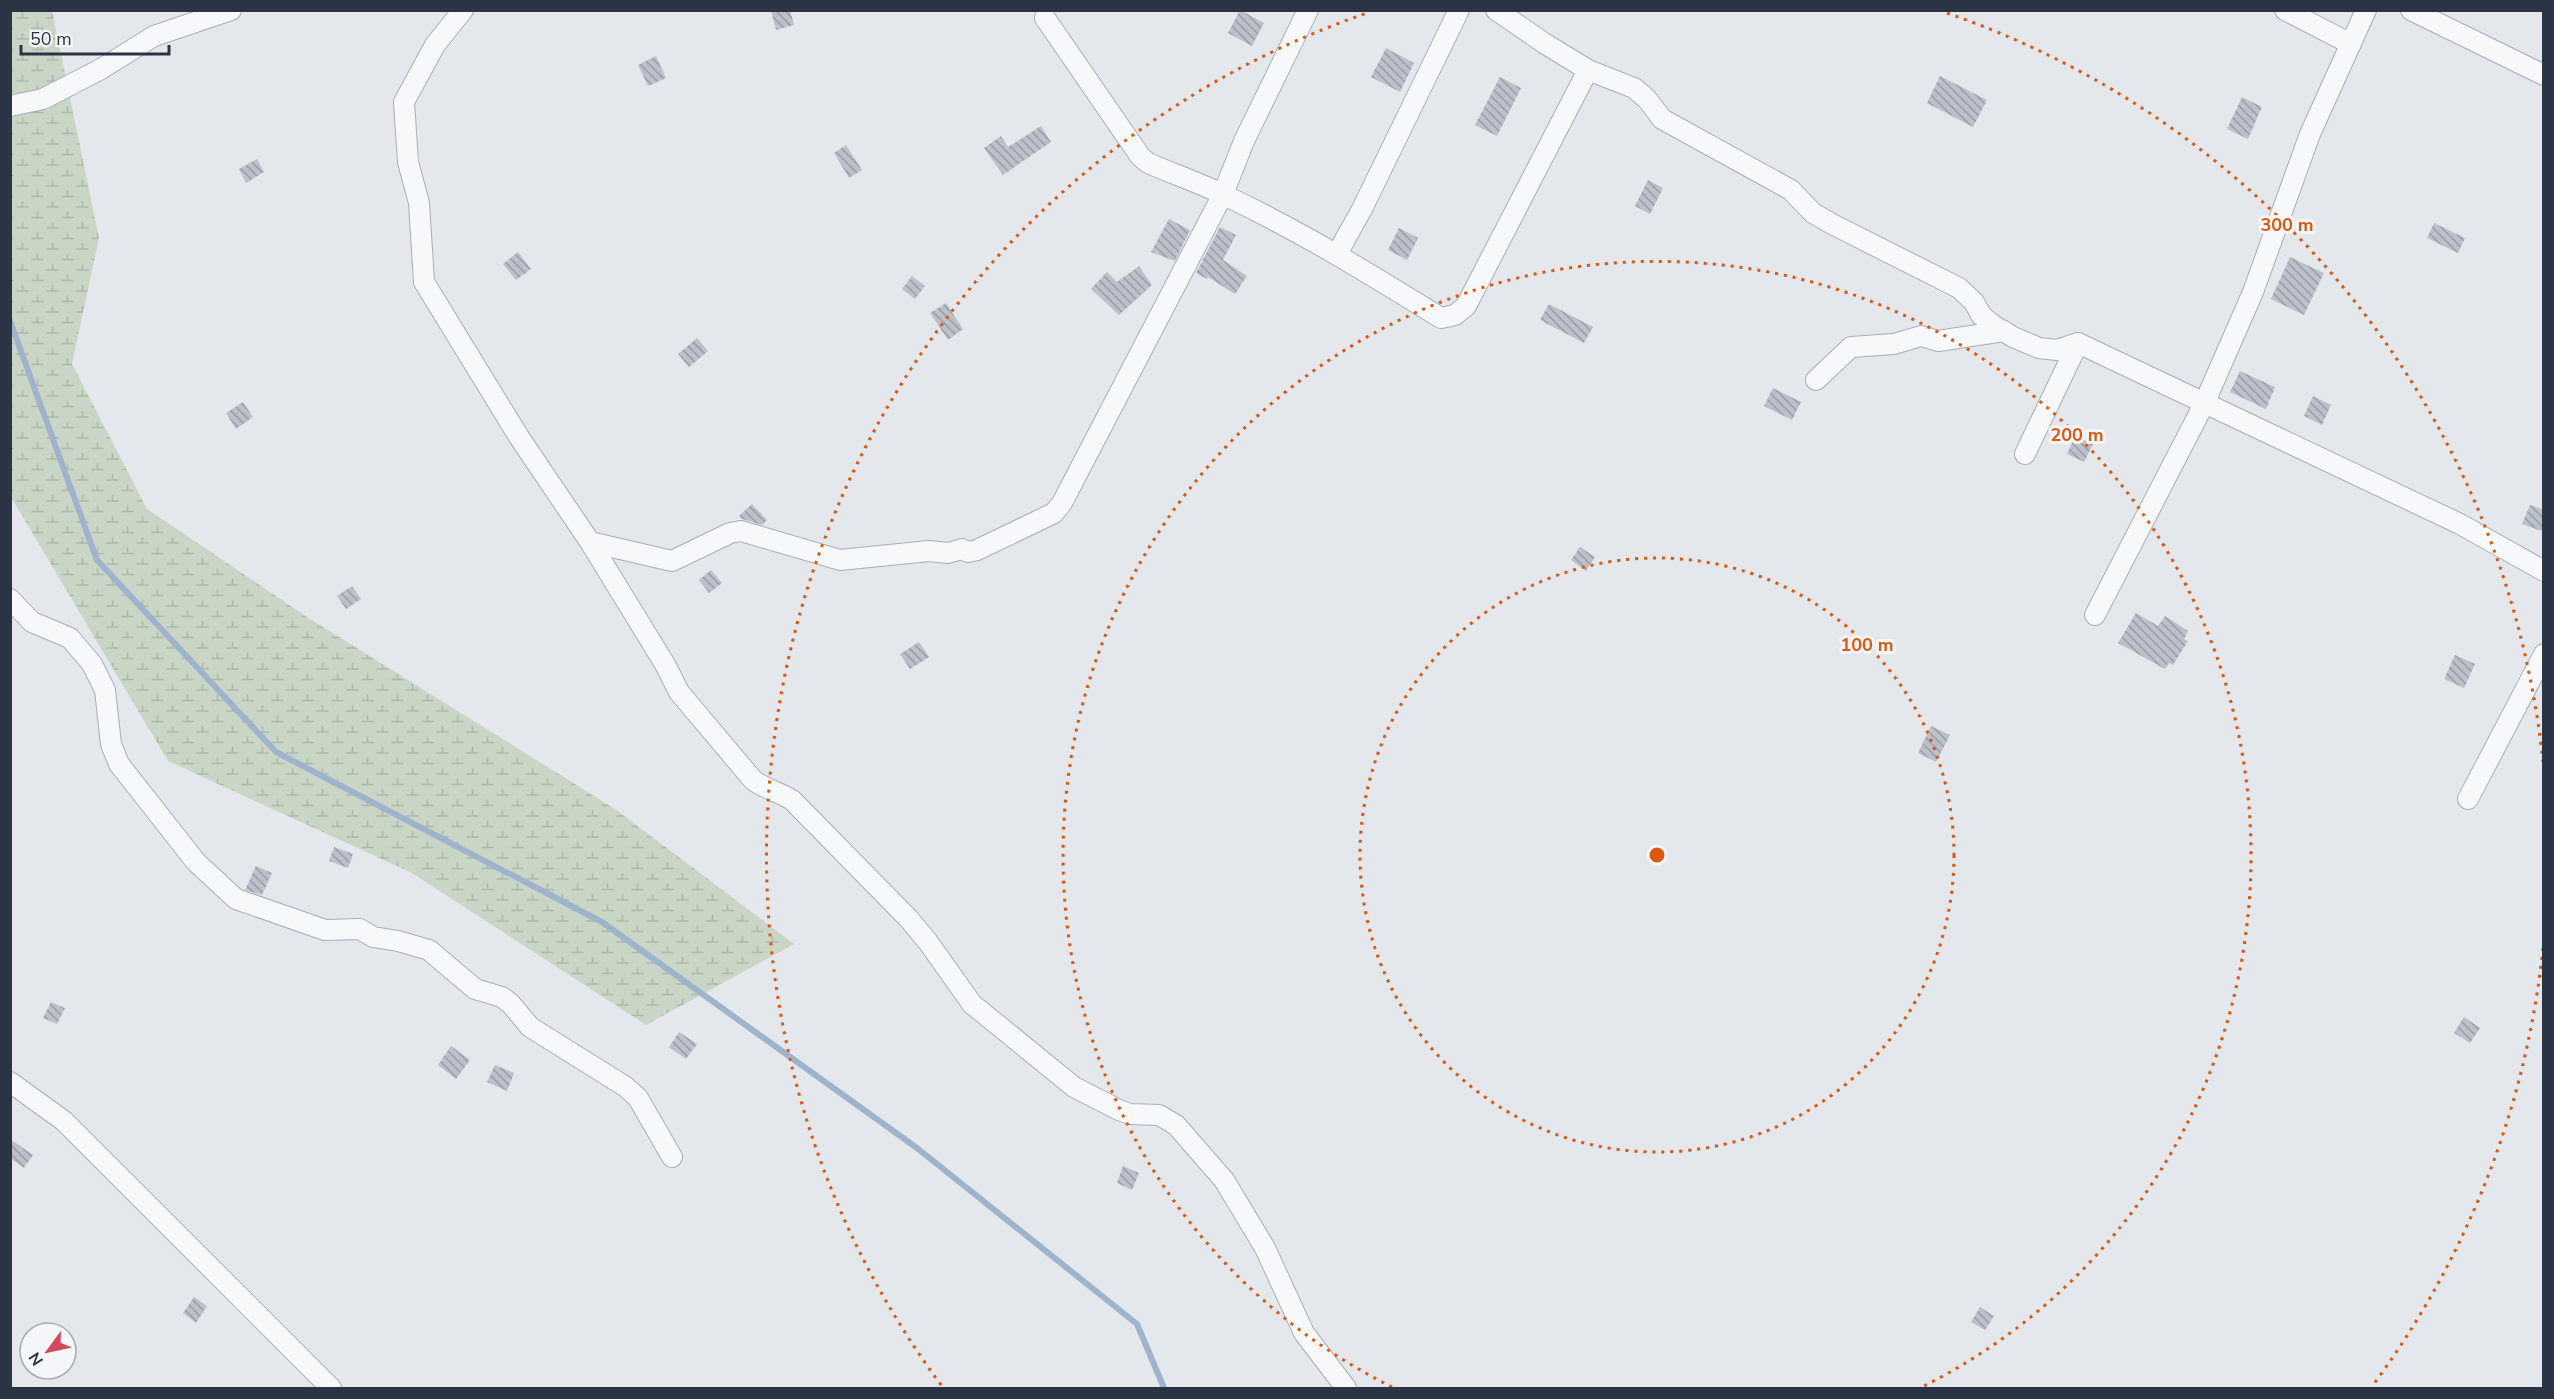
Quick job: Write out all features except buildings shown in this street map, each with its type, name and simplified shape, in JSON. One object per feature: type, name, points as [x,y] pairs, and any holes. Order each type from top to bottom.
[{"type":"street","points":[[10,106],[43,99],[101,69],[154,36],[231,10]]},
{"type":"street","points":[[463,10],[435,45],[404,102],[408,162],[419,203],[424,282],[519,437],[590,542],[666,666],[678,692],[753,780],[764,788],[779,792],[792,800],[908,918],[972,1004],[1074,1087],[1119,1110],[1130,1114],[1159,1115],[1176,1125],[1224,1180],[1265,1248],[1304,1333],[1346,1389]]},
{"type":"street","points":[[590,542],[672,561],[730,533],[741,531],[840,560],[929,551],[948,553],[962,549],[968,552],[1043,521],[1054,513],[1062,503],[1223,194],[1245,141],[1308,10]]},
{"type":"street","points":[[1337,254],[1362,209],[1459,10]]},
{"type":"street","points":[[1496,10],[1544,44],[1588,70],[1634,88],[1647,99],[1662,118],[1791,190],[1812,213],[1959,288],[1974,302],[1981,315],[2004,331],[2038,348],[2057,350],[2078,343],[2460,524],[2544,571]]},
{"type":"street","points":[[2285,10],[2351,44]]},
{"type":"street","points":[[2095,615],[2204,404],[2253,292],[2310,134],[2366,10]]},
{"type":"street","points":[[2411,10],[2544,75]]},
{"type":"street","points":[[1046,18],[1140,156],[1148,163],[1223,194],[1337,254],[1442,318],[1455,315],[1466,306],[1588,70]]},
{"type":"street","points":[[1816,380],[1851,347],[1894,344],[1921,336],[1938,341],[2004,331]]},
{"type":"street","points":[[2025,454],[2078,343]]},
{"type":"street","points":[[10,598],[32,622],[70,638],[92,664],[105,690],[111,744],[119,764],[196,862],[236,899],[325,930],[360,929],[373,937],[398,940],[429,950],[475,989],[502,997],[512,1004],[530,1027],[626,1087],[638,1098],[672,1157]]},
{"type":"street","points":[[2468,799],[2544,654]]},
{"type":"street","points":[[10,1082],[64,1121],[331,1389]]},
{"type":"green space","points":[[10,11],[52,11],[99,238],[72,364],[147,509],[310,619],[615,809],[794,944],[646,1025],[412,873],[168,761],[11,497]]},
{"type":"waterway","points":[[10,321],[97,560],[276,752],[602,922],[917,1148],[1137,1324],[1164,1388]]}]
